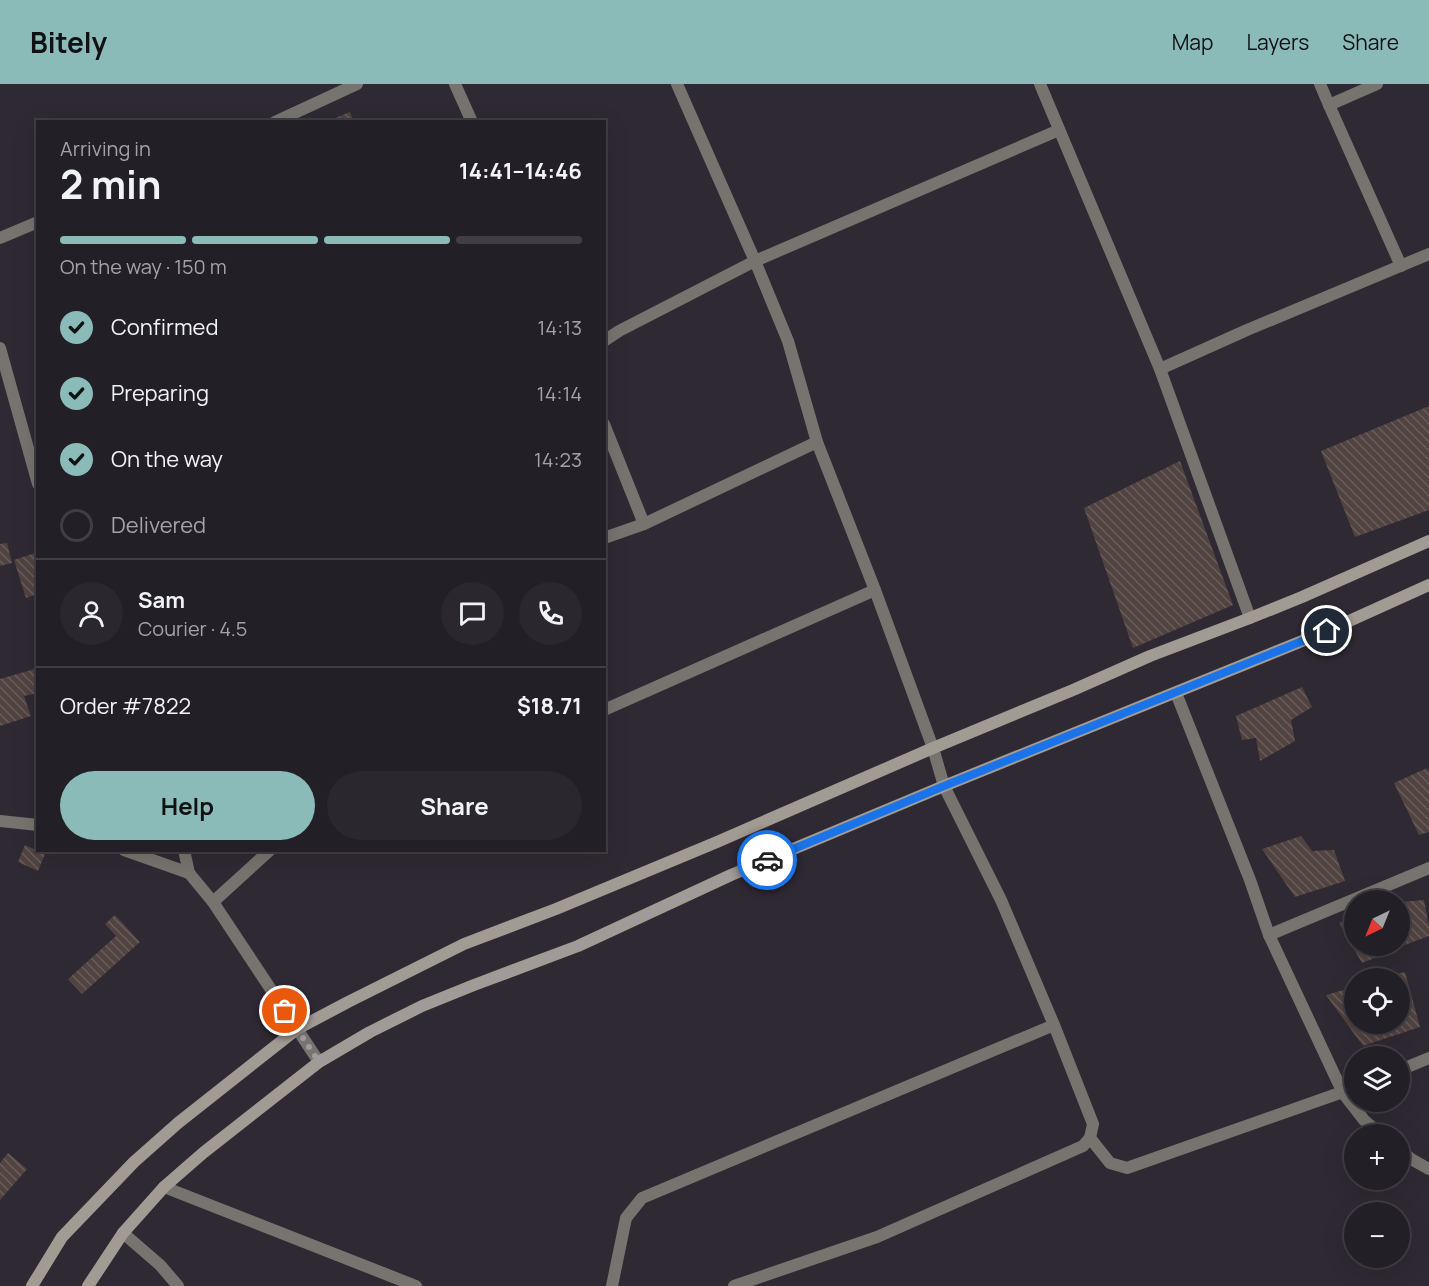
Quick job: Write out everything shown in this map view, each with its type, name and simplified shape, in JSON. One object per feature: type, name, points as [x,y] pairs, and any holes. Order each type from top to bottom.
[{"type":"main road","points":[[32,1286],[62,1237],[134,1162],[178,1123],[297,1029],[464,944],[556,909],[685,855],[1150,656],[1302,597],[1429,540]]},
{"type":"main road","points":[[88,1286],[123,1233],[164,1187],[203,1153],[319,1062],[370,1032],[422,1006],[578,946],[731,875],[1428,588]]},
{"type":"street","points":[[279,120],[357,84]]},
{"type":"street","points":[[455,84],[471,120]]},
{"type":"street","points":[[677,84],[788,341],[817,442],[875,590],[933,748],[944,786],[1000,900],[1093,1124],[1090,1138],[1083,1146],[877,1237],[734,1286]]},
{"type":"street","points":[[1040,84],[1160,369],[1250,618]]},
{"type":"street","points":[[1320,84],[1401,266]]},
{"type":"street","points":[[1329,105],[1377,84]]},
{"type":"street","points":[[606,340],[755,261],[1059,130]]},
{"type":"street","points":[[0,238],[36,223]]},
{"type":"street","points":[[1160,369],[1429,254]]},
{"type":"street","points":[[0,348],[36,477]]},
{"type":"street","points":[[606,429],[644,524]]},
{"type":"street","points":[[606,537],[644,524],[817,442]]},
{"type":"street","points":[[606,709],[875,590]]},
{"type":"street","points":[[1176,693],[1250,880],[1269,935],[1344,1080]]},
{"type":"street","points":[[0,821],[36,825]]},
{"type":"street","points":[[130,852],[189,873]]},
{"type":"street","points":[[184,852],[189,873],[213,902],[319,1062]]},
{"type":"street","points":[[213,902],[268,852]]},
{"type":"street","points":[[1269,935],[1429,868]]},
{"type":"street","points":[[614,1286],[626,1218],[642,1198],[1054,1026]]},
{"type":"street","points":[[1410,1066],[1429,1058]]},
{"type":"street","points":[[1090,1138],[1110,1163],[1128,1168],[1344,1092]]},
{"type":"street","points":[[1360,1112],[1369,1124]]},
{"type":"street","points":[[1410,1158],[1429,1169]]},
{"type":"street","points":[[164,1187],[416,1286]]},
{"type":"street","points":[[123,1233],[160,1265],[178,1286]]},
{"type":"building","points":[[350,112],[353,120],[330,120]]},
{"type":"building","points":[[1429,406],[1429,510],[1355,537],[1321,451]]},
{"type":"building","points":[[1180,461],[1233,605],[1133,648],[1084,508]]},
{"type":"building","points":[[7,543],[12,563],[0,566],[0,544]]},
{"type":"building","points":[[36,553],[36,595],[26,598],[14,560]]},
{"type":"building","points":[[36,669],[36,693],[24,696],[31,716],[0,726],[0,679]]},
{"type":"building","points":[[1302,687],[1312,707],[1291,720],[1295,741],[1260,761],[1256,738],[1242,740],[1236,716]]},
{"type":"building","points":[[1427,768],[1429,772],[1429,832],[1419,835],[1394,783]]},
{"type":"building","points":[[1301,836],[1312,851],[1334,850],[1345,881],[1295,897],[1262,849]]},
{"type":"building","points":[[25,845],[36,852],[45,854],[38,871],[18,862]]},
{"type":"building","points":[[1424,900],[1429,936],[1410,943],[1410,901]]},
{"type":"building","points":[[115,915],[140,942],[82,994],[68,979],[116,936],[105,924]]},
{"type":"building","points":[[1344,921],[1344,932],[1339,923]]},
{"type":"building","points":[[1358,956],[1380,956],[1362,963]]},
{"type":"building","points":[[1344,990],[1344,1020],[1326,995]]},
{"type":"building","points":[[1410,990],[1420,1027],[1410,1030]]},
{"type":"building","points":[[1354,1034],[1399,1034],[1363,1046]]},
{"type":"building","points":[[8,1153],[27,1169],[0,1200],[0,1163]]},
{"type":"way so far","points":[[285,1011],[319,1062],[370,1032],[422,1006],[578,946],[767,860]]},
{"type":"route","points":[[767,860],[1327,631]]}]
